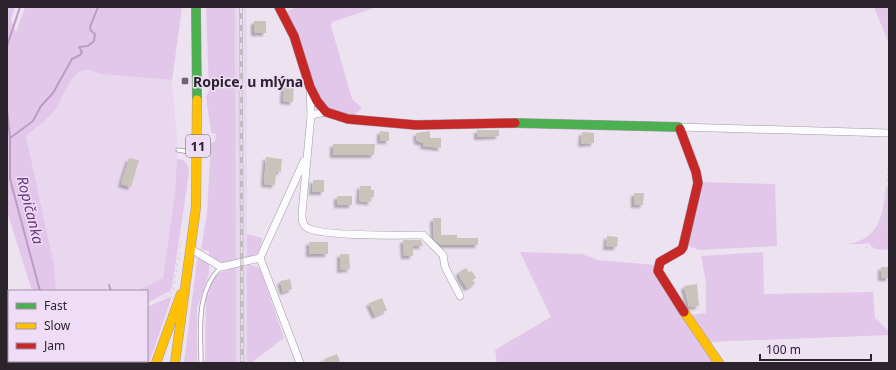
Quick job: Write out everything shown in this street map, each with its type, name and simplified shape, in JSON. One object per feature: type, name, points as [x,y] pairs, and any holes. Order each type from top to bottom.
[{"type":"street","name":"11","points":[[175,363],[196,207],[198,153],[196,7]]},
{"type":"street","points":[[279,7],[294,36],[310,87],[326,112]]},
{"type":"street","points":[[310,87],[311,115],[302,213],[303,223],[310,230],[337,234],[423,235],[443,255],[445,268],[460,296]]},
{"type":"street","points":[[311,115],[326,112],[348,119],[416,125],[494,123],[889,133]]},
{"type":"street","points":[[679,127],[696,172],[698,189],[683,247],[676,254],[660,262],[658,271],[664,283],[719,363]]},
{"type":"street","points":[[300,363],[260,258],[307,155]]},
{"type":"street","points":[[190,249],[221,267],[260,258]]},
{"type":"street","points":[[156,363],[185,284]]},
{"type":"lane","points":[[178,150],[198,153]]},
{"type":"lane","points":[[201,363],[201,307],[210,280],[221,267]]},
{"type":"path","points":[[866,249],[880,226],[884,216],[889,159]]},
{"type":"path","points":[[164,297],[173,291],[182,235]]},
{"type":"shaded area","points":[[7,7],[15,7],[11,20],[16,32],[25,7],[182,7],[172,80],[99,74],[90,70],[83,70],[76,74],[71,80],[54,111],[26,136],[54,265],[56,290],[32,290],[7,211]]},
{"type":"shaded area","points":[[206,7],[235,7],[236,261],[228,262],[216,260],[209,255],[209,251],[201,249],[207,213],[211,143],[215,141],[216,134],[211,133],[206,96],[209,91]]},
{"type":"shaded area","points":[[235,7],[247,7],[247,363],[236,363]]},
{"type":"shaded area","points":[[297,7],[377,7],[332,22],[331,26],[352,99],[362,108],[352,117],[335,113],[321,102],[285,12]]},
{"type":"shaded area","points":[[874,7],[889,7],[889,44]]},
{"type":"shaded area","points":[[89,69],[99,74],[172,80],[178,150],[175,192],[163,278],[139,290],[56,290],[54,265],[26,136],[54,111],[74,76],[82,70]]},
{"type":"shaded area","points":[[177,159],[183,160],[186,163],[189,173],[172,287],[170,291],[148,302],[148,290],[139,290],[163,278],[175,192]]},
{"type":"shaded area","points":[[701,182],[775,184],[777,246],[699,250],[688,246]]},
{"type":"shaded area","points":[[886,187],[889,187],[889,250],[875,249],[868,243],[848,244],[867,237],[878,224],[883,207]]},
{"type":"shaded area","points":[[247,234],[262,238],[259,251],[247,258]]},
{"type":"shaded area","points":[[520,252],[582,254],[598,260],[655,265],[715,363],[497,363],[495,350],[551,317]]},
{"type":"shaded area","points":[[763,252],[764,294],[873,292],[875,318],[889,331],[889,335],[708,342],[691,315],[706,313],[706,283],[701,256]]},
{"type":"shaded area","points":[[199,257],[209,263],[209,274],[197,308],[197,363],[184,363],[197,260]]},
{"type":"shaded area","points":[[247,264],[258,267],[261,271],[284,338],[251,363],[247,363]]},
{"type":"shaded area","points":[[236,266],[236,363],[205,363],[206,298],[212,282],[218,274]]},
{"type":"shaded area","points":[[172,296],[149,363],[91,362],[148,362],[148,307]]},
{"type":"building","points":[[254,21],[266,21],[266,33],[254,33]]},
{"type":"building","points":[[284,84],[294,84],[293,102],[283,101]]},
{"type":"building","points":[[477,130],[499,130],[499,136],[477,137]]},
{"type":"building","points":[[380,131],[389,132],[389,141],[380,141]]},
{"type":"building","points":[[430,131],[430,138],[441,138],[441,148],[423,146],[424,143],[417,141],[416,133]]},
{"type":"building","points":[[582,132],[594,133],[594,143],[581,144]]},
{"type":"building","points":[[333,144],[375,144],[374,155],[333,155]]},
{"type":"building","points":[[266,157],[282,159],[281,172],[276,171],[275,185],[264,184]]},
{"type":"building","points":[[129,158],[139,160],[131,187],[121,184]]},
{"type":"building","points":[[313,180],[324,180],[324,192],[312,192]]},
{"type":"building","points":[[360,186],[371,186],[371,190],[374,190],[374,197],[371,197],[371,202],[359,201]]},
{"type":"building","points":[[634,193],[644,193],[643,205],[634,205]]},
{"type":"building","points":[[337,196],[352,196],[352,205],[337,205]]},
{"type":"building","points":[[433,218],[441,218],[441,235],[457,235],[457,238],[478,238],[478,245],[441,245],[434,239]]},
{"type":"building","points":[[607,236],[618,237],[617,247],[606,247]]},
{"type":"building","points":[[403,240],[421,240],[423,246],[413,246],[413,256],[404,256]]},
{"type":"building","points":[[309,242],[328,242],[328,254],[309,254]]},
{"type":"building","points":[[340,254],[349,254],[350,269],[340,270]]},
{"type":"building","points":[[881,267],[889,267],[889,278],[881,278]]},
{"type":"building","points":[[466,268],[469,272],[472,271],[476,278],[473,280],[475,284],[467,288],[460,277],[459,272]]},
{"type":"building","points":[[290,279],[292,289],[283,292],[280,281]]},
{"type":"building","points":[[697,284],[699,306],[689,307],[684,286]]},
{"type":"building","points":[[382,298],[387,310],[375,316],[369,303]]},
{"type":"building","points":[[337,354],[340,361],[336,363],[321,363],[325,361],[324,359]]},
{"type":"waterway","name":"Ropičanka","points":[[7,46],[20,7]]},
{"type":"waterway","points":[[10,138],[33,121],[41,106],[53,93],[72,59],[80,55],[82,52],[79,47],[88,46],[94,41],[95,34],[91,31],[90,27],[98,7]]},
{"type":"waterway","name":"Ropičanka","points":[[7,110],[10,138],[10,179],[40,290]]},
{"type":"waterway","points":[[109,285],[111,290]]},
{"type":"railway","points":[[241,7],[242,363]]},
{"type":"traffic: fast","points":[[196,7],[197,100]]},
{"type":"traffic: fast","points":[[515,123],[679,127],[680,129]]},
{"type":"traffic: slow","points":[[175,363],[196,207],[197,100]]},
{"type":"traffic: slow","points":[[156,363],[181,294]]},
{"type":"traffic: slow","points":[[684,312],[719,363]]},
{"type":"traffic: jam","points":[[279,7],[294,36],[310,87],[317,101],[326,112],[348,119],[416,125],[515,123]]},
{"type":"traffic: jam","points":[[680,129],[696,172],[698,183],[683,247],[681,250],[660,262],[658,271],[684,312]]},
{"type":"place","name":"Ropice, u mlýna","points":[[185,81]]}]
